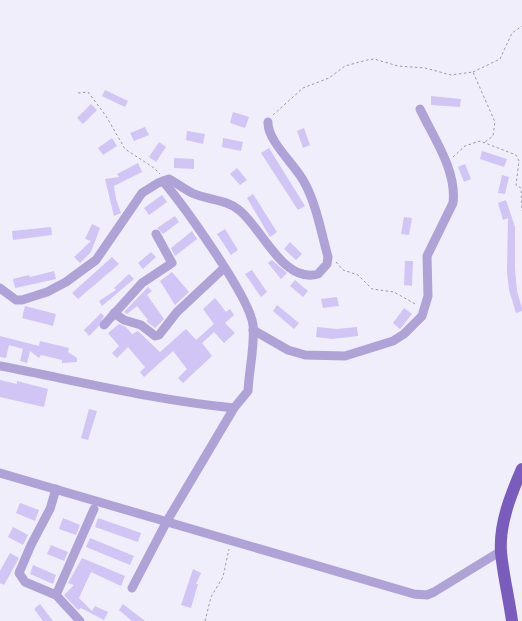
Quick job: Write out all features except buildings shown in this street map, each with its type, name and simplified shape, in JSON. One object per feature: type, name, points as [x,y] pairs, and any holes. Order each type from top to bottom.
[{"type":"main road","points":[[512,621],[501,551],[507,511],[522,469]]},
{"type":"street","points":[[253,330],[296,354],[345,356],[393,341],[422,316],[428,296],[427,256],[453,203],[454,194],[448,169],[420,109]]},
{"type":"street","points":[[0,288],[16,300],[22,300],[47,292],[66,282],[96,260],[142,193],[169,179],[191,193],[234,206],[258,230],[280,260],[300,274],[318,274],[327,264],[328,257],[315,210],[304,182],[270,134],[268,122]]},
{"type":"street","points":[[132,588],[167,522],[234,408],[248,390],[253,330],[248,311],[224,268],[163,181]]},
{"type":"street","points":[[104,325],[142,282],[172,263],[156,234]]},
{"type":"street","points":[[114,313],[124,320],[141,325],[155,336],[158,335],[177,312],[224,268]]},
{"type":"street","points":[[0,366],[91,386],[204,405],[234,408]]},
{"type":"street","points":[[0,473],[421,595],[434,592],[501,551]]},
{"type":"street","points":[[56,489],[50,509],[31,545],[20,573],[25,582],[56,595],[80,621]]},
{"type":"street","points":[[56,595],[94,509]]},
{"type":"path","points":[[268,122],[303,88],[329,78],[345,66],[367,60],[374,59],[398,66],[425,68],[451,75],[473,72],[500,59],[512,33],[522,26]]},
{"type":"path","points":[[473,72],[496,122],[493,136],[485,142]]},
{"type":"path","points":[[78,93],[88,92],[106,116],[126,149],[158,171],[163,181]]},
{"type":"path","points":[[448,169],[453,157],[459,150],[474,142],[485,142],[516,155],[519,161],[516,185],[522,188],[522,211]]},
{"type":"path","points":[[328,257],[336,261],[343,270],[358,275],[372,288],[394,292],[411,302],[426,306]]},
{"type":"path","points":[[205,621],[211,597],[223,577],[229,549],[234,540]]}]
